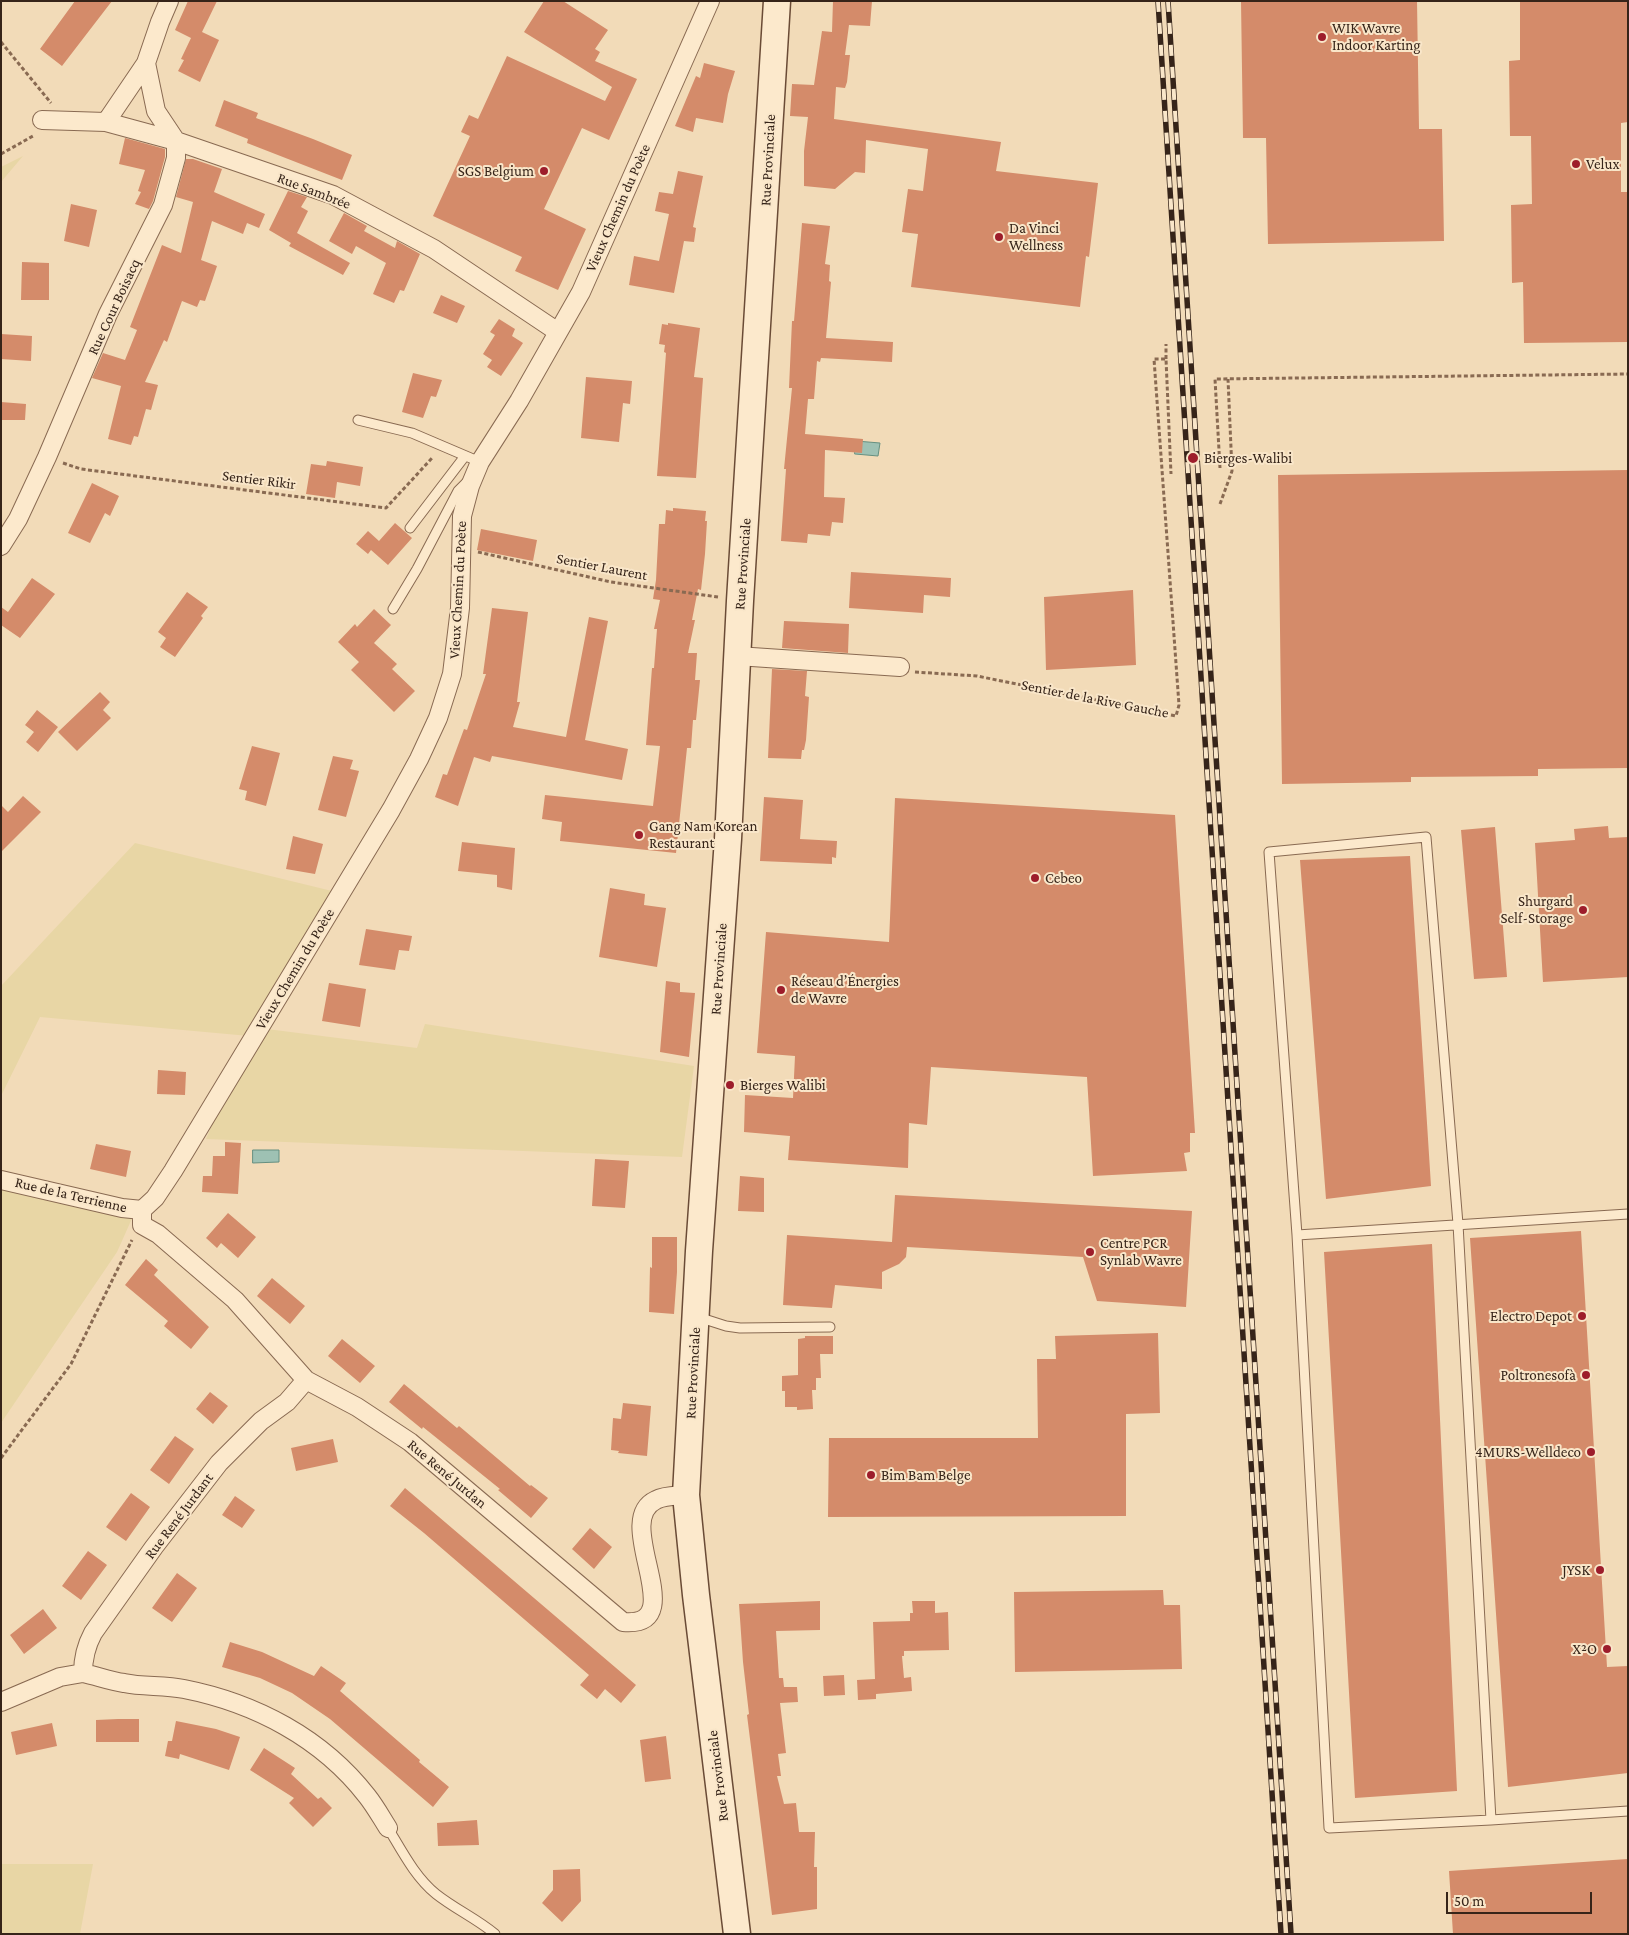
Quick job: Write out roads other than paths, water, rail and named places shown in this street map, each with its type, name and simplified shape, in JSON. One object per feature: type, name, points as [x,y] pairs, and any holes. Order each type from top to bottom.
[{"type":"main road","name":"Rue Provinciale","points":[[737,1934],[696,1596],[686,1495],[728,839],[740,601],[777,1]]},
{"type":"street","points":[[106,122],[146,63],[169,1]]},
{"type":"street","name":"Vieux Chemin du Poète","points":[[142,1210],[155,1198],[173,1171],[391,810],[419,759],[438,718],[452,674],[460,608],[462,516],[473,464],[519,401],[581,292],[710,1]]},
{"type":"street","points":[[146,63],[156,111],[176,141]]},
{"type":"street","name":"Rue Sambrée","points":[[42,120],[106,122],[176,141],[333,195],[434,249],[558,332]]},
{"type":"street","name":"Rue Cour Boisacq","points":[[1,546],[18,519],[47,458],[108,314],[163,205],[176,158],[176,141]]},
{"type":"street","points":[[737,656],[900,667]]},
{"type":"street","name":"Rue de la Terrienne","points":[[1,1180],[122,1208],[142,1210]]},
{"type":"street","name":"Rue René Jurdan","points":[[142,1210],[142,1225],[158,1234],[235,1300],[306,1380],[357,1406],[410,1442],[623,1622],[634,1623],[644,1620],[652,1608],[654,1592],[641,1539],[641,1524],[644,1511],[654,1500],[686,1495]]},
{"type":"street","name":"Rue René Jurdant","points":[[83,1673],[83,1660],[93,1633],[196,1492],[219,1463],[249,1432],[287,1402],[306,1380]]},
{"type":"street","points":[[1,1702],[60,1677],[83,1673],[124,1683],[182,1688],[209,1695],[255,1710],[287,1726],[320,1749],[353,1779],[369,1797],[388,1828]]},
{"type":"lane","points":[[358,420],[412,433],[473,464]]},
{"type":"lane","points":[[410,528],[473,464]]},
{"type":"lane","points":[[393,609],[473,464]]},
{"type":"lane","points":[[1491,1820],[1458,1224],[1426,837],[1269,852],[1297,1235],[1330,1828],[1491,1820],[1628,1811]]},
{"type":"lane","points":[[1297,1235],[1628,1214]]},
{"type":"lane","points":[[696,1317],[740,1328],[830,1327]]},
{"type":"lane","points":[[388,1828],[425,1884],[436,1894],[482,1923],[495,1934]]},
{"type":"railway","points":[[1158,1],[1281,1934]]},
{"type":"railway","points":[[1168,1],[1291,1934]]},
{"type":"place","name":"WIK Wavre Indoor Karting","points":[[1322,37]]},
{"type":"place","name":"Velux","points":[[1576,164]]},
{"type":"place","name":"SGS Belgium","points":[[544,171]]},
{"type":"place","name":"Da Vinci Wellness","points":[[999,237]]},
{"type":"place","name":"Bierges-Walibi","points":[[1193,458]]},
{"type":"place","name":"Gang Nam Korean Restaurant","points":[[639,835]]},
{"type":"place","name":"Cebeo","points":[[1035,878]]},
{"type":"place","name":"Shurgard Self-Storage","points":[[1583,910]]},
{"type":"place","name":"Réseau d’Énergies de Wavre","points":[[781,990]]},
{"type":"place","name":"Bierges Walibi","points":[[730,1085]]},
{"type":"place","name":"Centre PCR Synlab Wavre","points":[[1090,1252]]},
{"type":"place","name":"Electro Depot","points":[[1582,1316]]},
{"type":"place","name":"Poltronesofà","points":[[1586,1375]]},
{"type":"place","name":"4MURS-Welldeco","points":[[1591,1452]]},
{"type":"place","name":"Bim Bam Belge","points":[[871,1475]]},
{"type":"place","name":"JYSK","points":[[1600,1570]]},
{"type":"place","name":"X²O","points":[[1607,1649]]}]
